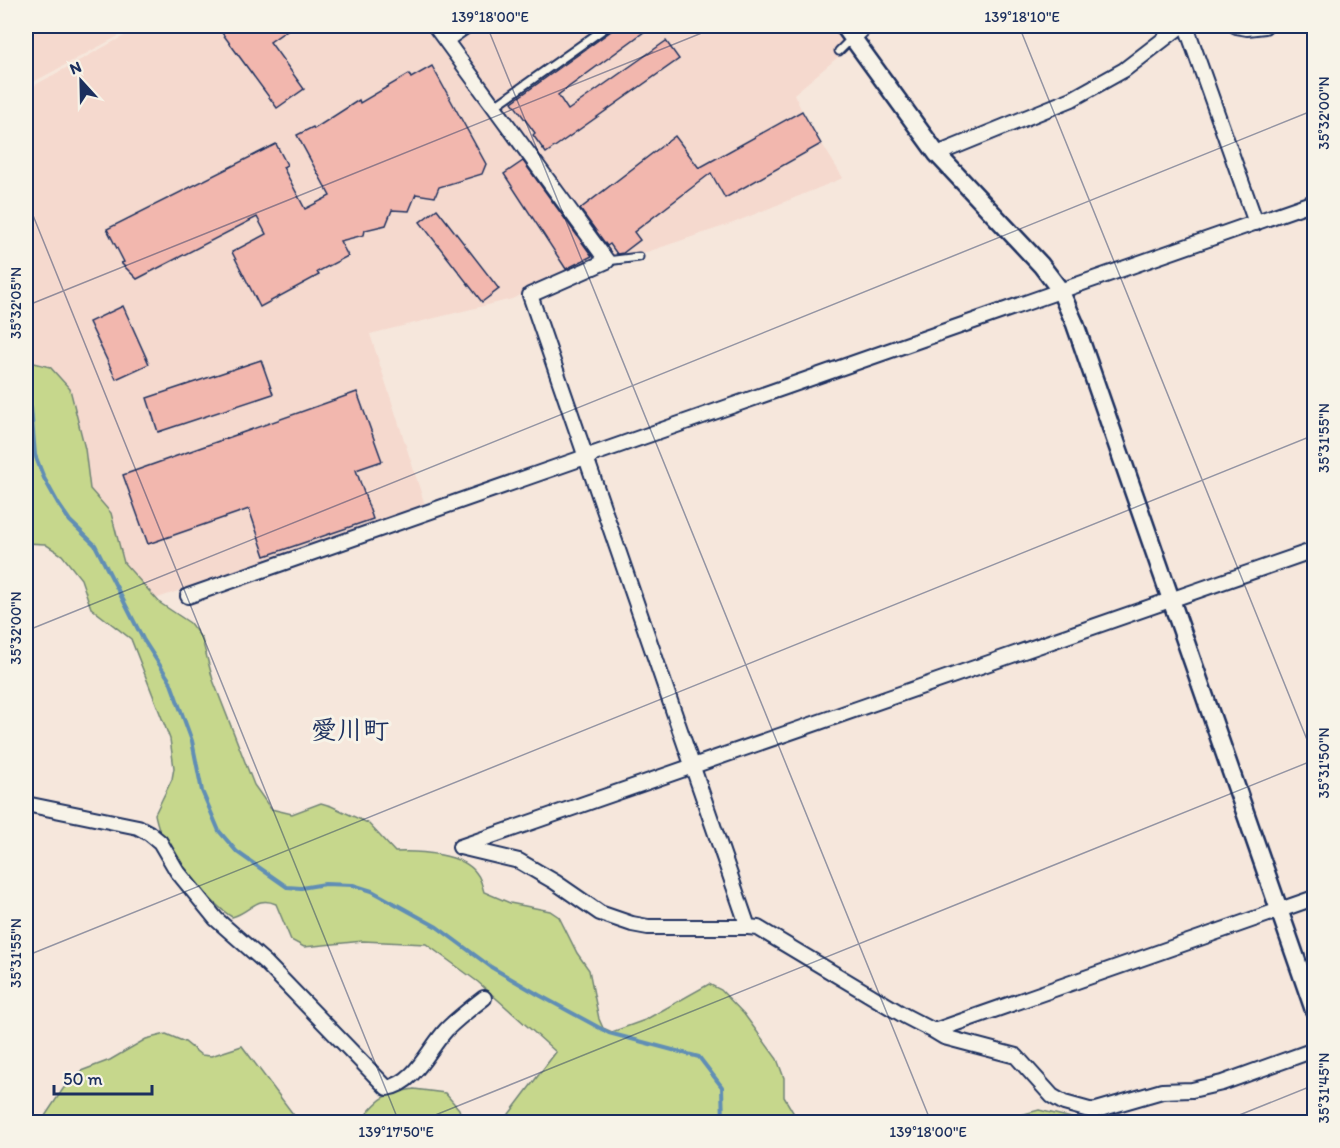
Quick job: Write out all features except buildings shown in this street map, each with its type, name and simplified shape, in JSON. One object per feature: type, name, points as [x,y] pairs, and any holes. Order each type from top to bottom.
[{"type":"street","points":[[435,26],[607,261],[530,295],[748,927]]},
{"type":"street","points":[[446,40],[466,26]]},
{"type":"street","points":[[866,26],[848,32],[937,154],[1041,265],[1060,290],[1075,324],[1314,1010]]},
{"type":"street","points":[[937,154],[1072,99],[1124,70],[1181,26]]},
{"type":"street","points":[[1186,26],[1256,223]]},
{"type":"street","points":[[1236,26],[1247,28],[1265,26]]},
{"type":"street","points":[[188,596],[1314,202]]},
{"type":"street","points":[[1314,550],[459,847],[519,861],[600,913],[632,924],[648,927],[758,928],[944,1037],[993,1048],[1016,1056],[1052,1096],[1064,1103],[1093,1111],[1162,1091],[1192,1090],[1222,1083],[1314,1050]]},
{"type":"street","points":[[26,804],[138,827],[148,832],[160,842],[177,871],[216,919],[266,963],[387,1088],[408,1080],[446,1030],[484,998]]},
{"type":"street","points":[[934,1031],[1314,898]]},
{"type":"lane","points":[[495,106],[608,26]]},
{"type":"lane","points":[[839,51],[848,32]]},
{"type":"lane","points":[[607,261],[639,257]]},
{"type":"shaded area","points":[[26,26],[137,26],[26,86]]},
{"type":"shaded area","points":[[142,26],[860,26],[850,47],[794,94],[843,178],[733,223],[650,251],[571,270],[512,299],[370,334],[425,505],[152,600],[127,582],[26,390],[26,90]]},
{"type":"green space","points":[[26,361],[50,367],[70,389],[85,449],[90,489],[111,513],[124,563],[160,603],[190,623],[202,639],[213,680],[254,785],[271,809],[292,814],[321,803],[331,806],[368,823],[395,852],[428,853],[462,862],[471,867],[480,878],[484,892],[510,903],[550,911],[559,917],[577,953],[589,970],[599,1019],[603,1028],[612,1032],[645,1020],[709,984],[721,990],[744,1014],[777,1059],[784,1078],[784,1097],[794,1114],[817,1122],[503,1122],[556,1052],[478,982],[426,944],[363,941],[304,947],[291,940],[276,904],[258,903],[232,917],[214,902],[172,853],[160,832],[155,814],[172,779],[174,768],[170,739],[131,639],[91,608],[81,579],[62,555],[45,544],[26,543]]},
{"type":"green space","points":[[166,1034],[185,1042],[201,1055],[211,1056],[242,1046],[299,1122],[41,1122],[63,1089],[81,1071],[110,1060],[146,1039]]},
{"type":"green space","points":[[414,1089],[445,1093],[459,1109],[463,1122],[360,1122],[382,1098]]},
{"type":"green space","points":[[1039,1110],[1088,1122],[994,1122]]},
{"type":"waterway","points":[[26,402],[31,408],[35,455],[44,478],[70,521],[95,545],[143,639],[170,681],[192,741],[202,791],[219,831],[237,852],[287,887],[301,888],[325,884],[353,885],[372,891],[437,927],[491,967],[609,1033],[699,1057],[722,1087],[723,1122]]},
{"type":"district","name":"愛川町","points":[[350,730]]}]
